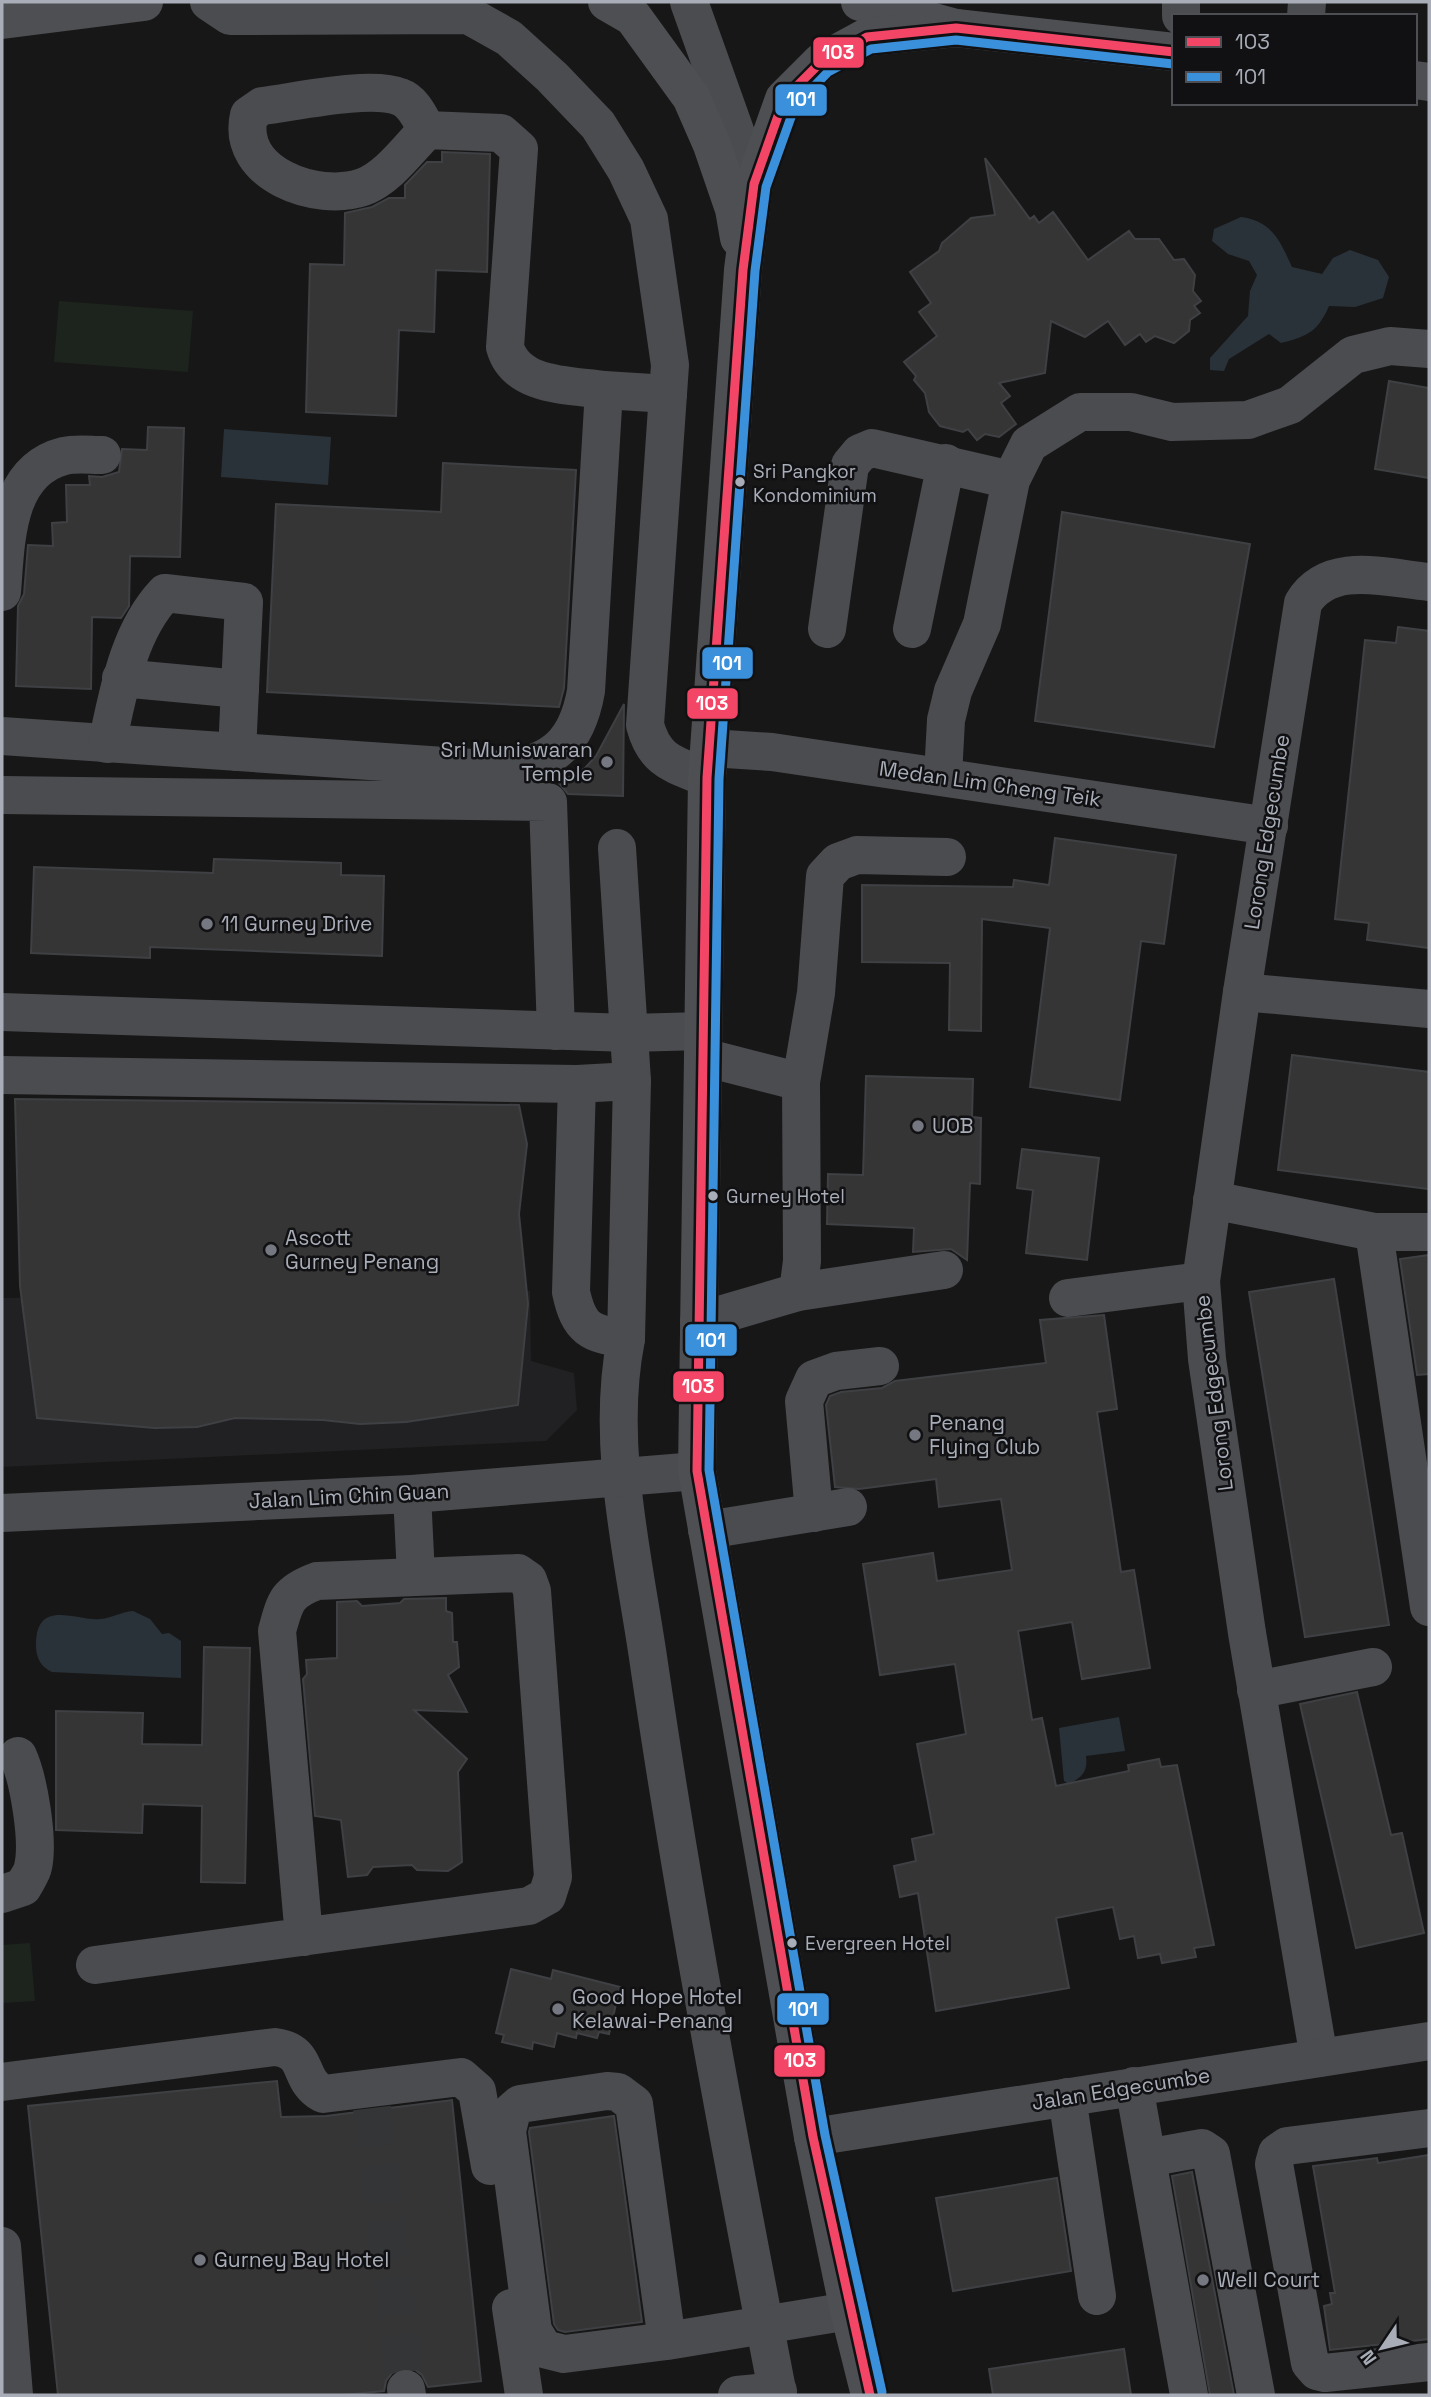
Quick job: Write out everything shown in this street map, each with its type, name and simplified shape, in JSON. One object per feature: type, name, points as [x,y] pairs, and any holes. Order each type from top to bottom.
[{"type":"main road","points":[[2,20],[145,2]]},
{"type":"main road","points":[[607,2],[633,17],[691,97],[712,145],[734,209],[743,270]]},
{"type":"main road","points":[[860,2],[956,28],[1172,52]]},
{"type":"main road","points":[[870,2395],[849,2311],[813,2137],[697,1471],[709,763],[743,270],[754,184],[784,99],[821,62],[867,37],[956,28]]},
{"type":"street","points":[[209,2],[230,16],[468,15],[509,38],[598,125],[626,170],[649,219],[670,365],[645,724],[650,743],[660,757],[709,763]]},
{"type":"street","points":[[688,2],[754,184]]},
{"type":"street","points":[[427,130],[501,133],[519,149],[505,347],[509,361],[519,372],[534,379],[604,390],[668,394]]},
{"type":"street","points":[[943,776],[946,720],[953,691],[982,624],[1011,480],[1030,444],[1080,412],[1131,412],[1172,422],[1248,420],[1290,405],[1353,355],[1390,346],[1429,349]]},
{"type":"street","points":[[2,736],[503,770],[528,766],[551,755],[570,738],[581,716],[586,691],[604,390]]},
{"type":"street","points":[[827,629],[849,465],[860,453],[872,447],[1011,480]]},
{"type":"street","points":[[2,592],[9,523],[19,492],[34,470],[65,456],[102,455]]},
{"type":"street","points":[[912,629],[946,463]]},
{"type":"street","name":"Lorong Edgecumbe","points":[[1319,2058],[1256,1690],[1207,1359],[1201,1281],[1242,992],[1303,603],[1312,588],[1331,577],[1354,575],[1429,582]]},
{"type":"street","points":[[107,744],[121,678],[149,609],[165,593],[244,602],[237,752]]},
{"type":"street","points":[[121,678],[240,688]]},
{"type":"street","name":"Medan Lim Cheng Teik","points":[[709,763],[772,752],[1269,826]]},
{"type":"street","points":[[2,795],[548,802],[556,1031]]},
{"type":"street","points":[[617,848],[632,1080],[626,1339],[619,1375],[622,1478],[676,1849],[778,2393],[737,2395]]},
{"type":"street","points":[[797,1292],[802,1261],[801,1082],[816,993],[825,876],[838,862],[857,855],[947,857]]},
{"type":"street","points":[[1242,992],[1429,1009]]},
{"type":"street","points":[[2,1012],[629,1033],[703,1044],[801,1082]]},
{"type":"street","points":[[2,1075],[577,1084],[632,1080]]},
{"type":"street","points":[[577,1084],[571,1292],[576,1314],[588,1329],[599,1335],[626,1339]]},
{"type":"street","points":[[1212,1200],[1374,1232],[1429,1232]]},
{"type":"street","points":[[1374,1232],[1429,1607]]},
{"type":"street","points":[[699,1321],[797,1292],[944,1270]]},
{"type":"street","points":[[1068,1298],[1201,1281]]},
{"type":"street","points":[[706,1530],[831,1510],[804,1401],[814,1379],[836,1371],[880,1366]]},
{"type":"street","name":"Jalan Lim Chin Guan","points":[[2,1513],[412,1494],[697,1471]]},
{"type":"street","points":[[412,1494],[416,1577]]},
{"type":"street","points":[[95,1965],[304,1937],[529,1906],[539,1902],[552,1887],[532,1591],[528,1580],[519,1573],[507,1571],[317,1581],[297,1589],[284,1604],[277,1631],[304,1937]]},
{"type":"street","points":[[1256,1690],[1373,1667]]},
{"type":"street","points":[[2,1894],[23,1887],[33,1867],[28,1778],[18,1756]]},
{"type":"street","name":"Jalan Edgecumbe","points":[[813,2137],[1429,2041]]},
{"type":"street","points":[[2,2082],[275,2047],[295,2053],[302,2061],[307,2081],[323,2094],[371,2099],[450,2076],[470,2082],[477,2091],[524,2395]]},
{"type":"street","points":[[1134,2087],[1189,2395]]},
{"type":"street","points":[[667,2341],[634,2104],[618,2092],[607,2091],[520,2104],[512,2111],[507,2131],[537,2341],[553,2353],[564,2354],[667,2341],[849,2311]]},
{"type":"street","points":[[1067,2097],[1097,2296]]},
{"type":"street","points":[[1429,2128],[1287,2146],[1277,2153],[1274,2164],[1310,2363],[1317,2371],[1325,2373],[1429,2362]]},
{"type":"street","points":[[1147,2158],[1202,2148],[1211,2154],[1256,2395]]},
{"type":"street","points":[[2,2246],[14,2395]]},
{"type":"shaded area","points":[[1241,217],[1252,219],[1268,228],[1279,241],[1292,267],[1322,274],[1333,258],[1350,250],[1378,260],[1389,277],[1383,298],[1355,307],[1329,306],[1321,321],[1306,335],[1281,343],[1269,334],[1229,359],[1224,371],[1210,370],[1210,358],[1248,316],[1250,291],[1257,275],[1249,261],[1228,254],[1212,241],[1214,229]]},
{"type":"shaded area","points":[[59,301],[193,311],[188,372],[54,362]]},
{"type":"shaded area","points":[[224,429],[331,437],[328,485],[221,477]]},
{"type":"shaded area","points":[[530,1291],[531,1361],[574,1373],[577,1410],[546,1441],[2,1467],[2,1298]]},
{"type":"shaded area","points":[[133,1611],[150,1619],[162,1634],[169,1633],[181,1641],[181,1678],[52,1672],[40,1662],[36,1650],[38,1630],[50,1616],[100,1619]]},
{"type":"shaded area","points":[[1119,1717],[1125,1751],[1086,1756],[1085,1770],[1081,1776],[1069,1784],[1064,1781],[1059,1728]]},
{"type":"shaded area","points":[[30,1943],[35,2001],[2,2003],[2,1945]]},
{"type":"building","points":[[442,152],[490,154],[487,272],[436,270],[434,332],[399,330],[396,416],[306,412],[310,264],[344,265],[345,213],[372,207],[389,198],[405,198],[405,185],[427,162],[442,162]]},
{"type":"building","points":[[985,158],[1030,219],[1034,216],[1039,223],[1053,212],[1088,260],[1129,231],[1135,239],[1159,239],[1174,260],[1184,259],[1195,275],[1193,291],[1201,301],[1194,306],[1200,313],[1190,320],[1189,331],[1174,343],[1155,336],[1146,342],[1140,334],[1125,345],[1108,321],[1085,337],[1051,321],[1045,373],[999,383],[1010,396],[1001,403],[1016,424],[999,437],[985,434],[977,440],[968,429],[963,432],[940,426],[929,412],[925,393],[914,380],[916,376],[904,362],[937,336],[919,312],[931,303],[910,272],[939,251],[942,243],[971,218],[995,215]]},
{"type":"building","points":[[1389,381],[1429,388],[1429,478],[1375,469]]},
{"type":"building","points":[[148,427],[184,428],[180,557],[130,556],[129,606],[121,618],[92,617],[91,689],[16,686],[18,606],[24,594],[28,545],[53,546],[52,523],[67,522],[66,485],[90,485],[89,476],[102,477],[119,472],[122,449],[147,450]]},
{"type":"building","points":[[443,463],[576,470],[564,688],[559,707],[267,692],[276,504],[441,512]]},
{"type":"building","points":[[1062,512],[1250,544],[1214,747],[1035,721]]},
{"type":"building","points":[[1398,627],[1429,631],[1429,948],[1367,940],[1369,923],[1335,919],[1365,640],[1396,643]]},
{"type":"building","name":"Sri Muniswaran Temple","points":[[624,704],[623,796],[568,794],[559,783],[585,768],[596,756]]},
{"type":"building","points":[[1055,838],[1176,855],[1164,944],[1141,941],[1120,1100],[1030,1087],[1050,928],[982,919],[981,1031],[949,1030],[950,963],[862,962],[862,885],[1013,887],[1014,880],[1049,885]]},
{"type":"building","name":"11 Gurney Drive","points":[[214,859],[341,863],[341,875],[384,876],[382,956],[150,947],[150,958],[31,953],[34,867],[213,873]]},
{"type":"building","points":[[1292,1055],[1429,1072],[1429,1189],[1278,1170]]},
{"type":"building","name":"UOB","points":[[866,1076],[973,1079],[972,1117],[981,1118],[980,1184],[970,1183],[967,1260],[951,1249],[913,1252],[914,1228],[827,1224],[828,1174],[863,1175]]},
{"type":"building","name":"Ascott Gurney Penang","points":[[15,1099],[519,1105],[527,1144],[519,1214],[528,1304],[518,1405],[406,1422],[360,1424],[323,1420],[235,1418],[197,1427],[155,1428],[37,1418],[20,1286]]},
{"type":"building","points":[[1022,1149],[1099,1158],[1087,1260],[1026,1253],[1033,1190],[1017,1188]]},
{"type":"building","points":[[1429,1255],[1429,1374],[1417,1375],[1400,1259]]},
{"type":"building","points":[[1334,1279],[1389,1625],[1305,1637],[1249,1292]]},
{"type":"building","points":[[1104,1315],[1117,1409],[1097,1412],[1121,1572],[1134,1570],[1150,1668],[1082,1679],[1072,1622],[1018,1631],[1032,1720],[1042,1718],[1056,1786],[1129,1771],[1128,1765],[1159,1759],[1161,1767],[1177,1765],[1214,1945],[1194,1948],[1196,1957],[1162,1963],[1160,1954],[1138,1958],[1134,1936],[1120,1939],[1113,1907],[1056,1918],[1069,1988],[936,2011],[918,1893],[900,1897],[894,1866],[916,1861],[912,1839],[934,1834],[917,1744],[966,1734],[955,1664],[880,1675],[863,1564],[933,1553],[937,1581],[1012,1570],[1001,1499],[939,1507],[936,1479],[859,1489],[835,1487],[826,1405],[830,1396],[841,1392],[882,1388],[895,1381],[1046,1363],[1040,1320]]},
{"type":"building","points":[[446,1598],[446,1611],[452,1613],[453,1642],[457,1642],[459,1667],[448,1675],[467,1712],[414,1710],[467,1759],[458,1772],[462,1862],[448,1871],[417,1870],[412,1865],[373,1867],[367,1875],[348,1877],[341,1820],[315,1816],[303,1679],[307,1674],[306,1660],[337,1658],[337,1602],[357,1601],[362,1606],[400,1603],[404,1599]]},
{"type":"building","points":[[204,1647],[250,1648],[245,1883],[201,1882],[202,1806],[143,1804],[142,1833],[56,1830],[56,1711],[143,1713],[142,1744],[202,1745]]},
{"type":"building","points":[[1357,1692],[1391,1835],[1402,1833],[1424,1933],[1356,1948],[1300,1704]]},
{"type":"building","name":"Good Hope Hotel Kelawai-Penang","points":[[511,1969],[551,1979],[553,1970],[620,1987],[609,2034],[599,2032],[597,2038],[577,2033],[576,2038],[557,2033],[554,2047],[533,2042],[532,2049],[502,2042],[504,2035],[496,2033]]},
{"type":"building","points":[[277,2081],[281,2117],[326,2116],[452,2100],[481,2381],[428,2387],[422,2375],[414,2369],[403,2367],[392,2373],[386,2381],[384,2391],[342,2395],[58,2395],[28,2106]]},
{"type":"building","points":[[614,2116],[642,2322],[565,2332],[558,2330],[554,2324],[529,2132],[530,2128]]},
{"type":"building","points":[[1429,2155],[1429,2339],[1330,2350],[1324,2306],[1332,2304],[1330,2293],[1335,2293],[1313,2166],[1377,2158],[1378,2163]]},
{"type":"building","points":[[1192,2172],[1234,2395],[1210,2395],[1172,2176]]},
{"type":"building","points":[[1057,2178],[1071,2271],[953,2291],[936,2198]]},
{"type":"building","points":[[1124,2349],[1131,2395],[993,2395],[989,2369]]},
{"type":"tunnel","points":[[372,2108],[406,2389]]},
{"type":"transit line","name":"103","points":[[870,2395],[813,2137],[697,1471],[707,778],[743,270],[754,184],[784,99],[821,62],[867,37],[956,28],[1172,52]]},
{"type":"transit line","name":"101","points":[[882,2392],[825,2135],[709,1470],[719,779],[755,271],[766,187],[795,106],[828,72],[871,49],[956,40],[1172,64]]},
{"type":"place","name":"Sri Pangkor Kondominium","points":[[740,482]]},
{"type":"place","name":"Sri Muniswaran Temple","points":[[607,762]]},
{"type":"place","name":"11 Gurney Drive","points":[[207,924]]},
{"type":"place","name":"UOB","points":[[918,1126]]},
{"type":"place","name":"Gurney Hotel","points":[[713,1196]]},
{"type":"place","name":"Ascott Gurney Penang","points":[[271,1250]]},
{"type":"place","name":"Penang Flying Club","points":[[915,1435]]},
{"type":"place","name":"Evergreen Hotel","points":[[792,1943]]},
{"type":"place","name":"Good Hope Hotel Kelawai-Penang","points":[[558,2009]]},
{"type":"place","name":"Gurney Bay Hotel","points":[[200,2260]]},
{"type":"place","name":"Well Court","points":[[1203,2280]]}]
